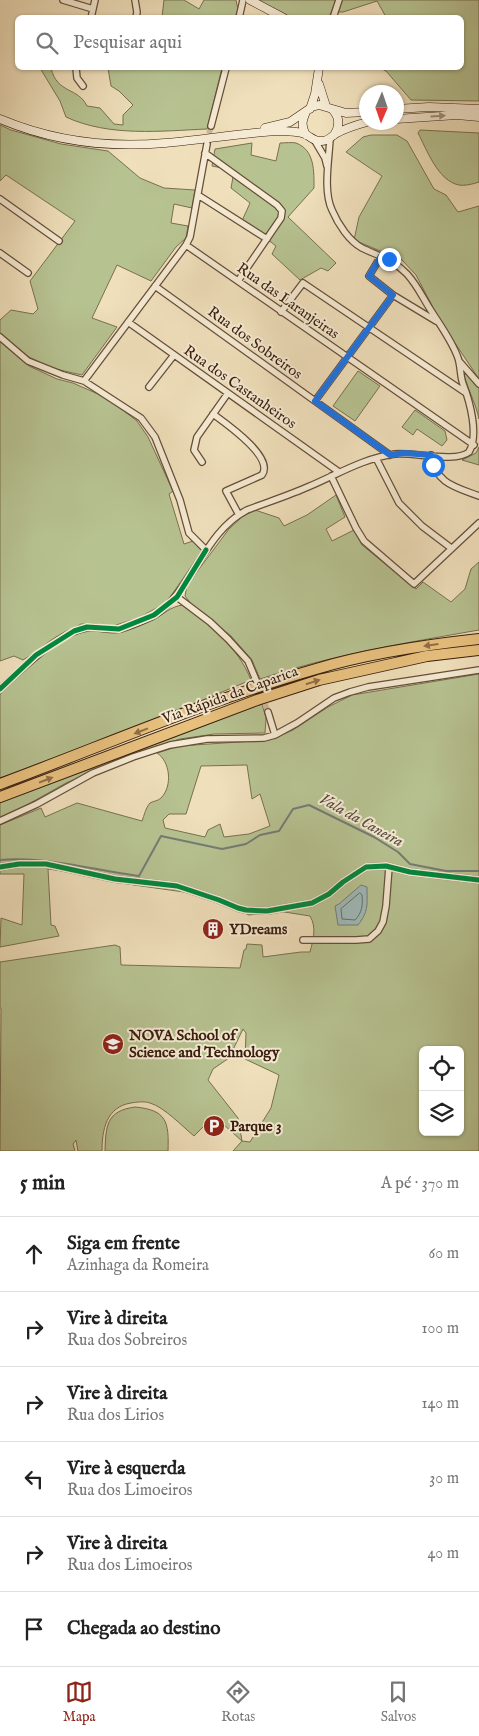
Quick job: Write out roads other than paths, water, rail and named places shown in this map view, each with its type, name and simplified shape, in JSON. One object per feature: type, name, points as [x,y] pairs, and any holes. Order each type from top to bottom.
[{"type":"highway","name":"Via Rápida da Caparica","points":[[0,784],[265,684],[318,668],[382,653],[426,645],[479,639]]},
{"type":"highway","name":"Via Rápida da Caparica","points":[[0,797],[257,700],[319,680],[427,656],[479,650]]},
{"type":"main road","points":[[250,0],[278,15]]},
{"type":"main road","points":[[306,135],[302,121],[315,94],[319,70]]},
{"type":"main road","points":[[318,77],[329,108],[336,114],[339,123],[332,137]]},
{"type":"main road","points":[[0,115],[33,127],[78,137],[142,140],[270,127],[290,122],[308,110],[320,105],[346,113],[359,112]]},
{"type":"main road","points":[[404,109],[430,107],[479,109]]},
{"type":"main road","points":[[404,118],[457,115],[479,117]]},
{"type":"main road","points":[[0,120],[56,137],[106,144],[163,143],[280,131],[306,135],[315,141],[322,141],[359,124]]},
{"type":"street","points":[[63,0],[93,9]]},
{"type":"street","points":[[92,15],[95,0]]},
{"type":"street","points":[[135,0],[136,15]]},
{"type":"street","points":[[240,15],[243,0]]},
{"type":"street","points":[[334,15],[339,0]]},
{"type":"street","points":[[76,70],[77,78],[83,86]]},
{"type":"street","points":[[210,126],[225,70]]},
{"type":"street","points":[[328,178],[332,137]]},
{"type":"street","points":[[315,141],[325,158],[329,201],[344,230],[361,247],[397,265],[408,275],[438,322],[459,360],[479,384]]},
{"type":"street","points":[[84,381],[186,245],[190,237],[207,144]]},
{"type":"street","points":[[205,153],[281,209],[283,213],[282,218],[238,281]]},
{"type":"street","points":[[198,195],[267,239]]},
{"type":"street","points":[[0,199],[59,241]]},
{"type":"street","name":"Rua das Laranjeiras","points":[[186,245],[474,445]]},
{"type":"street","points":[[0,253],[28,273]]},
{"type":"street","points":[[381,256],[369,276],[393,295],[438,322]]},
{"type":"street","points":[[281,312],[303,283],[468,394]]},
{"type":"street","name":"Rua dos Sobreiros","points":[[155,286],[390,455]]},
{"type":"street","points":[[315,401],[393,295]]},
{"type":"street","name":"Rua dos Castanheiros","points":[[128,322],[339,472]]},
{"type":"street","points":[[0,337],[28,361],[84,381],[141,418],[155,437],[180,500],[189,533],[206,550]]},
{"type":"street","points":[[149,387],[174,354]]},
{"type":"street","points":[[0,689],[36,655],[74,631],[87,627],[119,629],[154,615],[176,597],[206,550],[221,531],[239,514],[376,458],[404,453],[459,456],[470,451],[477,438],[477,426],[474,409],[461,378],[459,360]]},
{"type":"street","points":[[202,462],[195,452],[197,437],[228,393]]},
{"type":"street","points":[[213,414],[256,450],[264,467],[262,475],[226,491],[239,514]]},
{"type":"street","points":[[431,455],[436,471],[448,484],[479,496]]},
{"type":"street","points":[[376,458],[398,503],[422,526],[451,548]]},
{"type":"street","points":[[331,476],[364,541],[414,584],[479,523]]},
{"type":"street","points":[[176,597],[210,622],[228,640],[248,661],[256,680]]},
{"type":"street","points":[[0,821],[37,804],[92,773],[170,745],[207,740],[264,738],[275,735],[297,723],[334,698],[350,692],[368,687],[479,670]]},
{"type":"street","points":[[268,712],[275,735]]},
{"type":"street","points":[[0,867],[19,864],[46,864],[115,879],[176,886],[238,908],[267,911],[312,903],[329,894],[342,882],[366,867],[389,867],[410,872],[479,880]]},
{"type":"street","points":[[303,940],[356,940],[369,938],[378,931],[386,906],[389,867]]},
{"type":"water","points":[[361,885],[367,887],[367,907],[362,920],[358,925],[338,925],[335,906]]},
{"type":"waterway","name":"Vala da Caneira","points":[[0,860],[35,860],[139,876],[161,836],[222,849],[246,844],[260,835],[279,831],[293,809],[309,805],[374,837],[398,852],[410,864],[446,871],[479,871]]},
{"type":"tunnel","points":[[207,142],[211,126]]},
{"type":"tunnel","points":[[262,696],[268,712]]},
{"type":"place","name":"YDreams","points":[[213,929]]},
{"type":"place","name":"NOVA School of Science and Technology","points":[[113,1044]]},
{"type":"place","name":"Parque 3","points":[[214,1126]]}]
